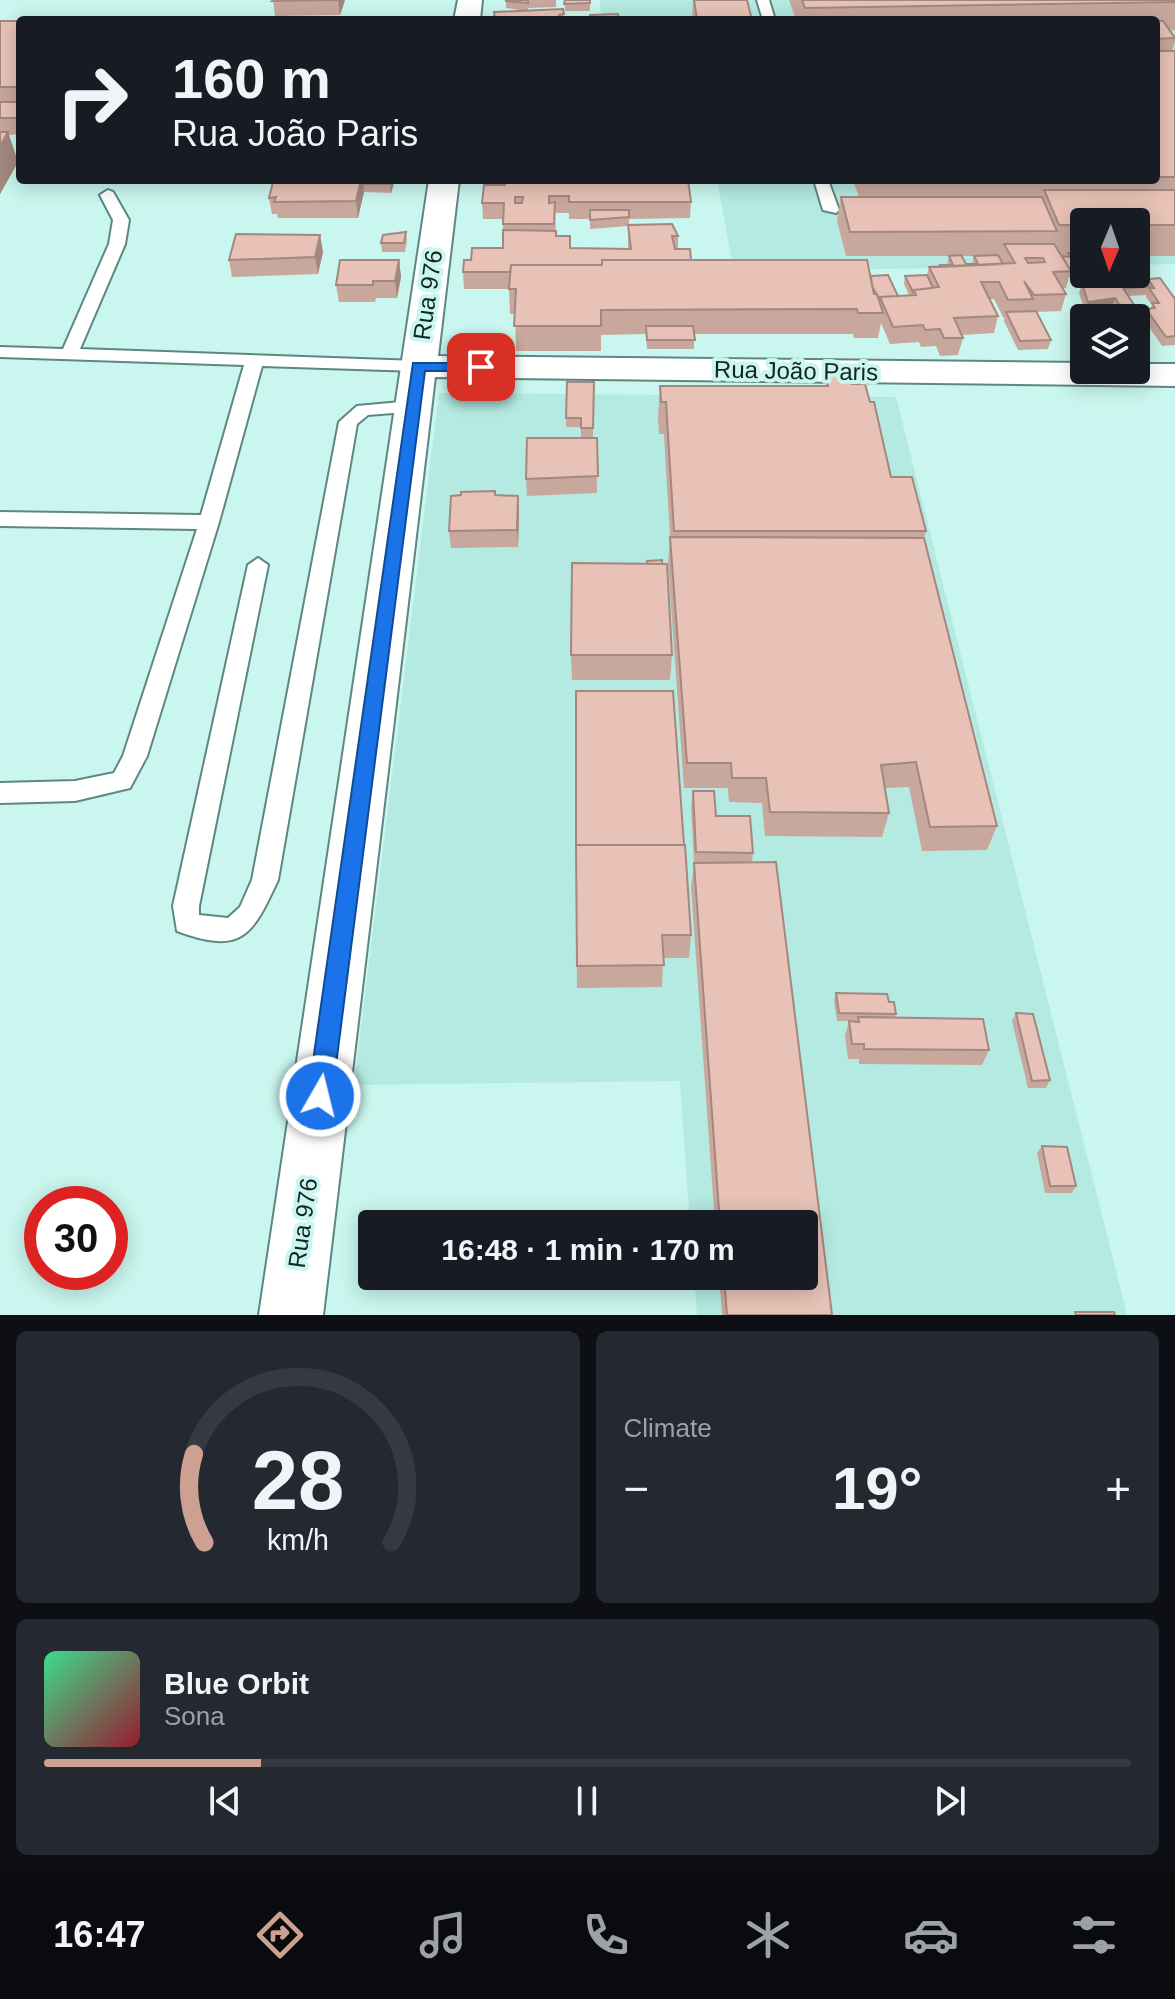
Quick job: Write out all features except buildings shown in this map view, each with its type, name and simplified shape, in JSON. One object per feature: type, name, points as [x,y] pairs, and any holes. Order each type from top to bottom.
[{"type":"street","name":"Rua 976","points":[[291,1315],[443,184]]},
{"type":"street","name":"Rua João Paris","points":[[415,387],[1175,375]]},
{"type":"lane","points":[[822,184],[831,210]]},
{"type":"lane","points":[[70,353],[117,244],[121,220],[108,195]]},
{"type":"lane","points":[[0,352],[255,358],[415,387]]},
{"type":"lane","points":[[0,793],[75,791],[122,781],[135,756],[209,522],[255,358]]},
{"type":"lane","points":[[258,565],[186,906],[186,923],[209,929],[233,929],[249,915],[265,880],[340,448],[348,422],[363,410],[415,387]]},
{"type":"lane","points":[[0,519],[209,522]]},
{"type":"shaded area","points":[[600,0],[1175,0],[1175,264],[1150,265],[1150,208],[1070,208],[1070,266],[734,271],[718,184],[1160,184],[1160,16],[601,16]]},
{"type":"shaded area","points":[[439,393],[896,397],[1127,1315],[697,1315],[695,1290],[818,1290],[818,1210],[689,1210],[680,1081],[354,1085]]},
{"type":"route","points":[[320,1096],[418,366],[481,367]]}]
